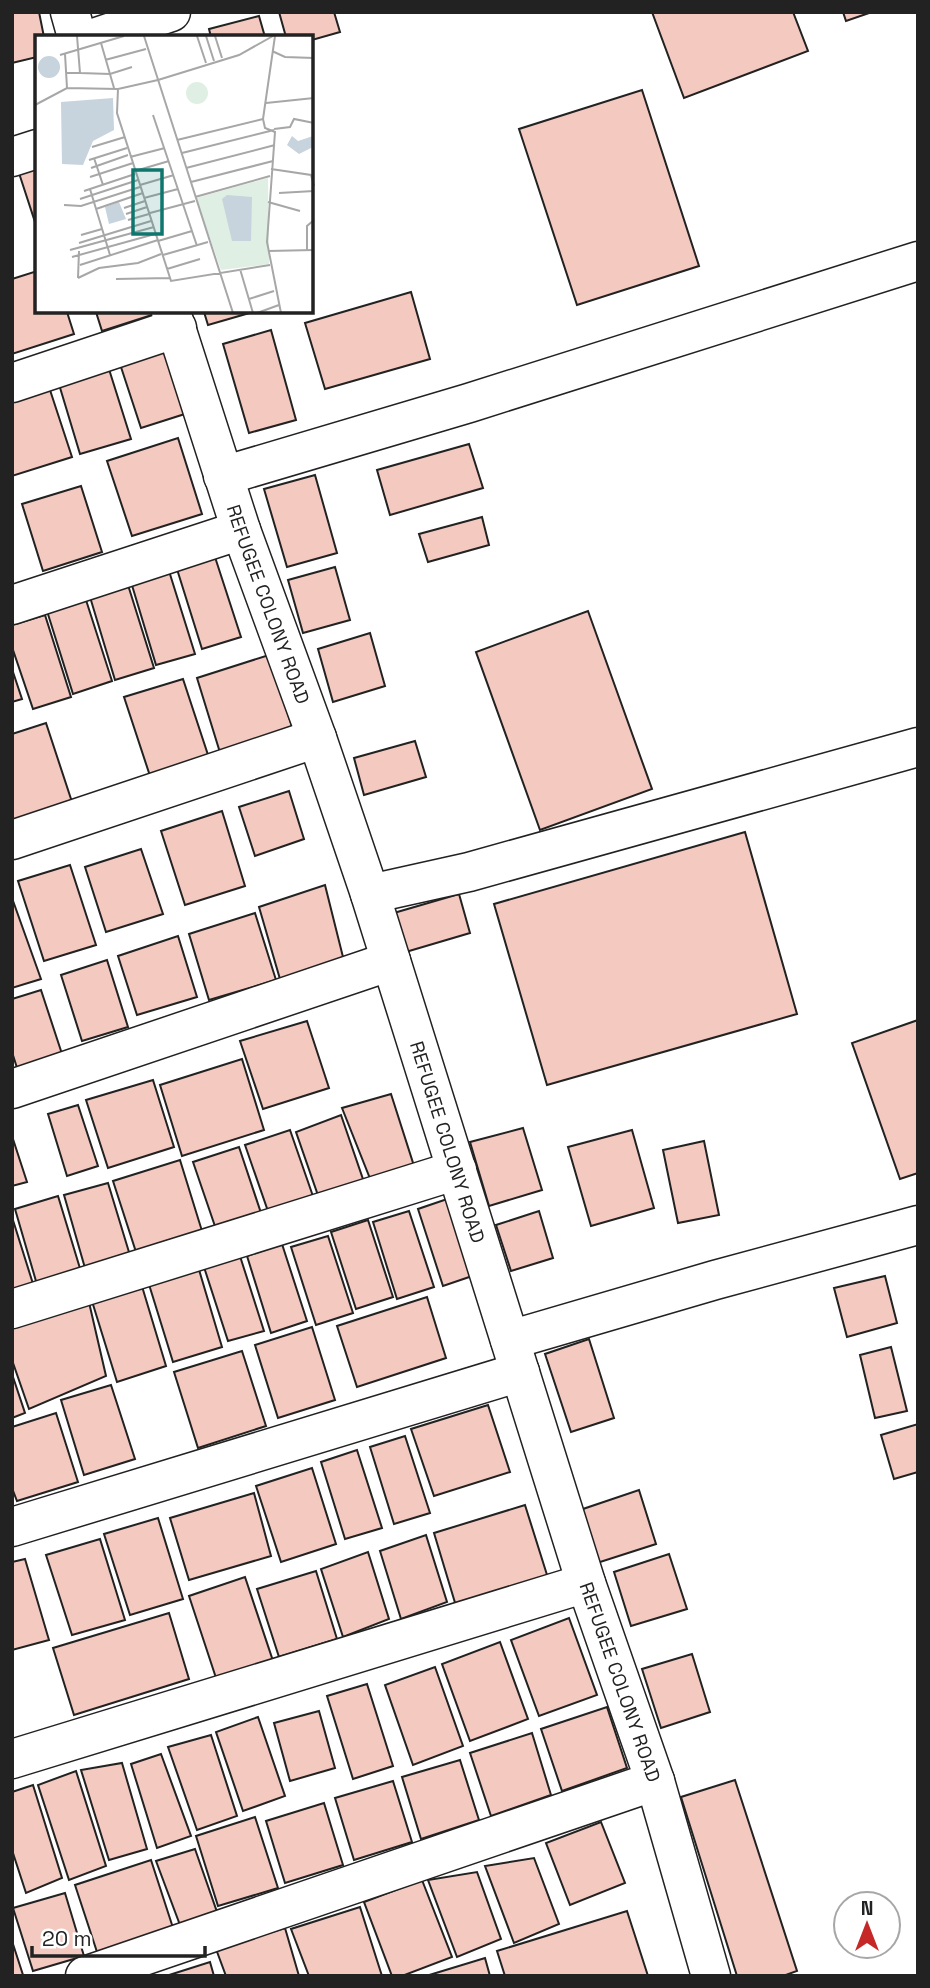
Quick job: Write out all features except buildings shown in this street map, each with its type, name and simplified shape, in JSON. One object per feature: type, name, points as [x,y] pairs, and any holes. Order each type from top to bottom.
[{"type":"street","points":[[70,12],[76,35]]},
{"type":"street","points":[[103,35],[172,12]]},
{"type":"street","points":[[12,157],[35,150]]},
{"type":"street","points":[[223,476],[469,403],[918,261]]},
{"type":"street","points":[[12,383],[174,320]]},
{"type":"street","name":"REFUGEE COLONY ROAD","points":[[174,320],[241,530],[317,738],[370,894],[586,1583],[655,1781],[711,1976]]},
{"type":"street","points":[[12,605],[241,530]]},
{"type":"street","points":[[12,840],[317,738]]},
{"type":"street","points":[[370,894],[469,872],[918,747]]},
{"type":"street","points":[[12,1089],[391,961]]},
{"type":"street","points":[[12,1309],[457,1170]]},
{"type":"street","points":[[12,1527],[515,1356],[715,1280],[918,1225]]},
{"type":"street","points":[[12,1759],[586,1583]]},
{"type":"street","points":[[85,1976],[655,1781]]}]
